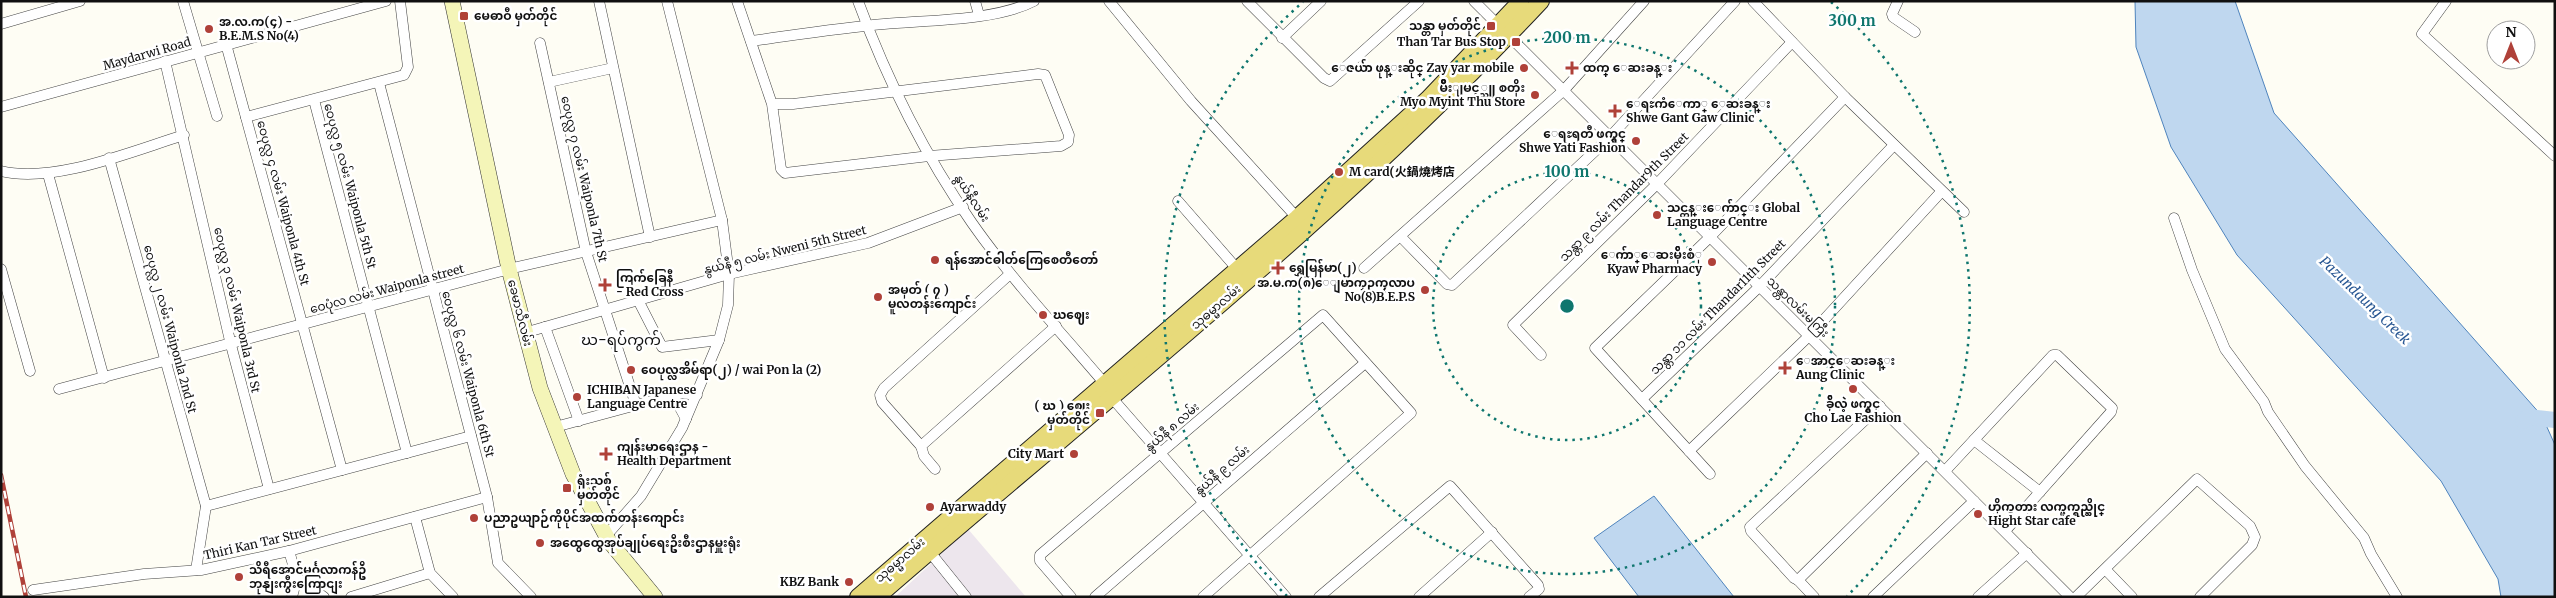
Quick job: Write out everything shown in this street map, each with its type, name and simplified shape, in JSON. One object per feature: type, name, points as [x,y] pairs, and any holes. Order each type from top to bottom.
[{"type":"main road","name":"ခေမာသီလမ်း","points":[[452,1],[509,269],[524,333],[540,388],[573,474],[606,536],[655,597]]},
{"type":"main road","name":"သုဓမ္မာလမ်း","points":[[1503,31],[1521,1]]},
{"type":"main road","name":"သုဓမ္မာလမ်း","points":[[876,597],[1108,391],[1302,224],[1428,99],[1503,31],[1540,1]]},
{"type":"main road","name":"သုဓမ္မာလမ်း","points":[[858,597],[1108,391],[1238,270],[1302,224]]},
{"type":"street","points":[[1,24],[64,3],[80,1]]},
{"type":"street","points":[[183,1],[217,116]]},
{"type":"street","name":"Maydarwi Road","points":[[1,108],[386,1]]},
{"type":"street","points":[[246,117],[400,78],[404,75],[408,67],[400,1]]},
{"type":"street","points":[[599,1],[650,237]]},
{"type":"street","points":[[606,536],[641,496],[686,419],[719,340],[728,305],[729,274],[722,220],[666,1]]},
{"type":"street","points":[[737,1],[772,104],[781,169],[785,173],[929,156],[1061,146],[1068,142],[1069,135],[1045,75],[793,104],[772,104]]},
{"type":"street","name":"နွယ်နီလမ်း","points":[[858,1],[894,91],[929,156],[1010,274],[1056,326],[1108,391],[1286,597]]},
{"type":"street","points":[[975,1],[979,16]]},
{"type":"street","points":[[751,41],[867,26],[979,16],[1016,10],[1034,1]]},
{"type":"street","points":[[1109,1],[1191,101],[1302,224]]},
{"type":"street","points":[[1246,1],[1282,38],[1324,78],[1330,81],[1419,1]]},
{"type":"street","points":[[1282,38],[1321,1]]},
{"type":"street","name":"သန္တာလမ်းမကြီး","points":[[1474,1],[2070,597]]},
{"type":"street","points":[[1364,268],[1563,91],[1644,1]]},
{"type":"street","points":[[1401,237],[1449,286],[1610,137],[1735,1]]},
{"type":"street","points":[[1752,1],[1845,97],[1941,192],[1964,212]]},
{"type":"street","points":[[1898,1],[1892,14],[1893,17],[1915,32]]},
{"type":"street","points":[[2446,1],[2422,34],[2555,156]]},
{"type":"street","name":"သန္တာ ၉ လမ်း Thandar9th Street","points":[[1541,355],[1513,325],[1657,184],[1792,42]]},
{"type":"street","name":"ဝေပုလ္လ ၇ လမ်း Waiponla 7th St","points":[[540,43],[586,252],[636,405]]},
{"type":"street","name":"ဝေပုလ္လ ၄ လမ်း Waiponla 4th St","points":[[226,44],[342,470]]},
{"type":"street","name":"ဝေပုလ္လ ၃ လမ်း Waiponla 3rd St","points":[[165,61],[184,135],[231,345],[270,489]]},
{"type":"street","points":[[549,82],[612,68]]},
{"type":"street","name":"ဝေပုလ္လ ၆ လမ်း Waiponla 6th St","points":[[379,83],[487,497],[498,563],[531,597]]},
{"type":"street","points":[[1710,474],[1595,348],[1709,238],[1845,97]]},
{"type":"street","name":"ဝေပုလ္လ ၅ လမ်း Waiponla 5th St","points":[[314,100],[370,306],[407,453]]},
{"type":"street","points":[[1,171],[17,175],[48,174],[110,158],[184,135]]},
{"type":"street","name":"သန္တာ ၁၁ လမ်း Thandar11th Street","points":[[1642,399],[1758,286],[1894,145]]},
{"type":"street","name":"ဝေပုလ္လ ၂ လမ်း Waiponla 2nd St","points":[[110,158],[206,506]]},
{"type":"street","points":[[48,174],[104,378]]},
{"type":"street","points":[[1689,451],[1809,336],[1941,192]]},
{"type":"street","points":[[1178,201],[1238,270]]},
{"type":"street","name":"နွယ်နီ ၅ လမ်း Nweni 5th Street","points":[[524,333],[639,302],[729,274],[868,244],[963,207]]},
{"type":"street","points":[[2174,218],[2192,270],[2225,349],[2264,402],[2268,412],[2305,466],[2364,538],[2370,554],[2398,597]]},
{"type":"street","name":"ဝေပုံလ လမ်း Waiponla street","points":[[59,390],[509,269],[722,220]]},
{"type":"street","points":[[1,269],[30,371]]},
{"type":"street","points":[[935,469],[924,456],[920,446],[882,402],[880,395],[884,388],[1010,274]]},
{"type":"street","points":[[639,302],[662,346],[719,340]]},
{"type":"street","name":"နွယ်နီ ၈ လမ်း","points":[[1071,597],[1038,558],[1321,315],[1365,363]]},
{"type":"street","points":[[920,446],[1056,326]]},
{"type":"street","points":[[546,327],[578,421]]},
{"type":"street","points":[[1945,471],[2053,355],[2057,356],[2112,410],[2005,531]]},
{"type":"street","points":[[1203,597],[1411,413],[1365,363]]},
{"type":"street","name":"နွယ်နီ ၉ လမ်း","points":[[1095,597],[1365,363]]},
{"type":"street","points":[[555,427],[674,395],[697,394]]},
{"type":"street","points":[[674,395],[686,419]]},
{"type":"street","points":[[1814,597],[1750,528],[1880,406]]},
{"type":"street","points":[[196,570],[206,506],[471,436]]},
{"type":"street","points":[[1974,440],[2040,492]]},
{"type":"street","points":[[1798,580],[1927,453]]},
{"type":"street","points":[[2076,597],[2106,570],[2196,479],[2250,526],[2255,537],[2252,545],[2200,597]]},
{"type":"street","points":[[1319,597],[1450,486],[1539,587],[1529,597]]},
{"type":"street","name":"Thiri Kan Tar Street","points":[[33,590],[144,574],[196,570],[289,551],[487,497]]},
{"type":"street","points":[[1872,597],[1974,501]]},
{"type":"street","points":[[415,517],[430,573],[453,597]]},
{"type":"street","points":[[1419,597],[1492,532]]},
{"type":"street","points":[[289,551],[297,578],[292,597]]},
{"type":"street","points":[[929,551],[966,597]]},
{"type":"street","points":[[1978,597],[2027,553]]},
{"type":"street","points":[[2106,570],[2132,597]]},
{"type":"street","points":[[351,597],[430,573]]},
{"type":"street","points":[[297,578],[324,597]]},
{"type":"shaded area","points":[[968,529],[1026,597],[895,597]]},
{"type":"water","name":"Pazundaung Creek","points":[[2135,1],[2235,1],[2274,113],[2542,416],[2555,445],[2555,597],[2501,597],[2498,579],[2441,481],[2237,255],[2171,147],[2136,47]]},
{"type":"water","points":[[1654,496],[1734,597],[1639,597],[1594,538]]},
{"type":"waterway","points":[[2523,421],[2528,417],[2555,420]]},
{"type":"railway","points":[[1,475],[26,597]]},
{"type":"place","name":"မေဓာဝီ မှတ်တိုင်","points":[[464,16]]},
{"type":"place","name":"သန္တာ မှတ်တိုင်","points":[[1491,26]]},
{"type":"place","name":"အ.လ.က(၄) - B.E.M.S No(4)","points":[[209,29]]},
{"type":"place","name":"Than Tar Bus Stop","points":[[1516,42]]},
{"type":"place","name":"ေဇယ်ာ ဖုန္းဆိုင္ Zay yar mobile","points":[[1524,68]]},
{"type":"place","name":"ထက္ ေဆးခန္း","points":[[1572,68]]},
{"type":"place","name":"မ်ိဳးျမင့္သူ စတိုး Myo Myint Thu Store","points":[[1535,95]]},
{"type":"place","name":"ေရႊကံေကာ္ ေဆးခန္း Shwe Gant Gaw Clinic","points":[[1615,111]]},
{"type":"place","name":"ေရႊရတီ ဖက္ရွင္ Shwe Yati Fashion","points":[[1636,141]]},
{"type":"place","name":"M card(火鍋燒烤店","points":[[1339,172]]},
{"type":"place","name":"သင္တန္းေက်ာင္း Global Language Centre","points":[[1657,215]]},
{"type":"place","name":"ရန်အောင်ဓါတ်ကြေစေတီတော်","points":[[935,260]]},
{"type":"place","name":"ေက်ာ္ေဆးမ်ိုးစံု Kyaw Pharmacy","points":[[1712,262]]},
{"type":"place","name":"ရွှေမြန်မာ(၂)","points":[[1278,268]]},
{"type":"place","name":"ကြက်ခြေနီ - Red Cross","points":[[605,285]]},
{"type":"place","name":"အ.မ.က(၈)ေျမာက္ဥကၠလာပ No(8)B.E.P.S","points":[[1425,290]]},
{"type":"place","name":"အမှတ် ( ၇ ) မူလတန်းကျောင်း","points":[[878,297]]},
{"type":"place","name":"ဃဈေး","points":[[1043,315]]},
{"type":"place","name":"ေအာင္ေဆးခန္း Aung Clinic","points":[[1785,368]]},
{"type":"place","name":"ဝေပုလ္လအိမ်ရာ(၂) / wai Pon la (2)","points":[[631,370]]},
{"type":"place","name":"ခ်ိုလဲ့ ဖက္ရွင္ Cho Lae Fashion","points":[[1853,389]]},
{"type":"place","name":"ICHIBAN Japanese Language Centre","points":[[577,397]]},
{"type":"place","name":"( ဃ ) ဈေး မှတ်တိုင်","points":[[1100,413]]},
{"type":"place","name":"ကျန်းမာရေးဌာန - Health Department","points":[[606,454]]},
{"type":"place","name":"City Mart","points":[[1074,454]]},
{"type":"place","name":"ရုံးသစ် မှတ်တိုင်","points":[[567,488]]},
{"type":"place","name":"Ayarwaddy","points":[[930,507]]},
{"type":"place","name":"ဟိုက္စတား လက္ဖက္ရည္ဆိုင္ Hight Star cafe","points":[[1978,514]]},
{"type":"place","name":"ပညာဥယျာဉ်ကိုပိုင်အထက်တန်းကျောင်း","points":[[474,518]]},
{"type":"place","name":"အထွေထွေအုပ်ချုပ်ရေးဦးစီးဌာနမှူးရုံး","points":[[540,543]]},
{"type":"place","name":"သိရီအောင်မင်္ဂလာကန်ဦ ဘုနျးကွီးကြောငျး","points":[[239,577]]},
{"type":"place","name":"KBZ Bank","points":[[849,582]]},
{"type":"district","name":"ဃ-ရပ်ကွက်","points":[[621,340]]}]
